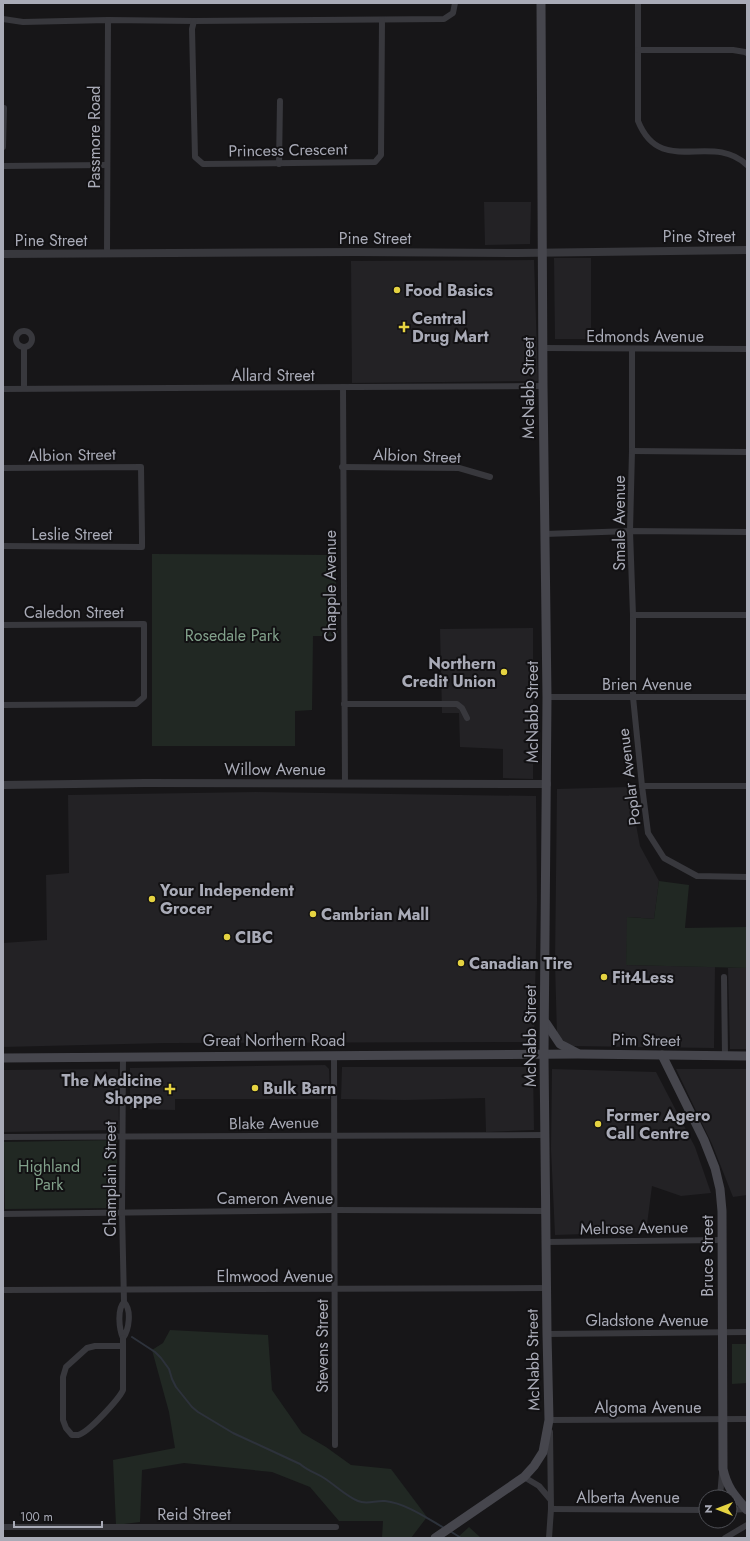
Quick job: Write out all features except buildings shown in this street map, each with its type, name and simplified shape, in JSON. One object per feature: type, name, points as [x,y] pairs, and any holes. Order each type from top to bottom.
[{"type":"main road","name":"McNabb Street","points":[[435,1538],[524,1477],[534,1466],[542,1452],[550,1420],[547,1334],[544,1055],[547,697],[543,386],[541,3]]},
{"type":"main road","points":[[545,1021],[560,1044],[578,1054]]},
{"type":"main road","name":"Pim Street","points":[[544,1055],[747,1056]]},
{"type":"main road","name":"Great Northern Road","points":[[3,1058],[123,1056],[544,1055]]},
{"type":"main road","name":"Bruce Street","points":[[662,1055],[704,1140],[715,1168],[720,1189],[722,1211],[723,1470],[725,1482],[729,1489],[747,1509]]},
{"type":"street","points":[[3,19],[23,22],[108,20],[194,21],[444,19],[453,13],[454,3]]},
{"type":"street","points":[[638,3],[638,121],[642,131],[648,139],[659,148],[676,151],[717,151],[733,154],[747,165]]},
{"type":"street","name":"Passmore Road","points":[[107,254],[108,20]]},
{"type":"street","name":"Princess Crescent","points":[[194,21],[192,29],[195,157],[203,164],[279,164],[375,162],[381,155],[382,20]]},
{"type":"street","points":[[638,50],[733,50],[747,53]]},
{"type":"street","points":[[279,164],[280,101]]},
{"type":"street","points":[[3,147],[4,108]]},
{"type":"street","points":[[3,166],[107,165]]},
{"type":"street","name":"Pine Street","points":[[3,254],[747,250]]},
{"type":"street","points":[[24,347],[24,388]]},
{"type":"street","name":"Edmonds Avenue","points":[[543,348],[747,349]]},
{"type":"street","name":"Smale Avenue","points":[[632,349],[630,531],[633,615],[633,697]]},
{"type":"street","name":"Allard Street","points":[[3,388],[543,386]]},
{"type":"street","name":"Chapple Avenue","points":[[342,387],[345,784]]},
{"type":"street","points":[[632,451],[747,452]]},
{"type":"street","name":"Albion Street","points":[[3,468],[141,467],[142,547]]},
{"type":"street","name":"Albion Street","points":[[342,467],[459,468],[490,477]]},
{"type":"street","points":[[545,534],[630,531],[747,532]]},
{"type":"street","name":"Leslie Street","points":[[3,546],[142,547]]},
{"type":"street","points":[[633,615],[747,616]]},
{"type":"street","name":"Caledon Street","points":[[3,625],[144,624],[144,697],[136,704],[3,705]]},
{"type":"street","name":"Brien Avenue","points":[[547,697],[747,697]]},
{"type":"street","name":"Poplar Avenue","points":[[633,697],[648,833],[664,858],[698,876],[747,877]]},
{"type":"street","points":[[344,704],[456,704],[462,708],[468,718]]},
{"type":"street","name":"Willow Avenue","points":[[3,785],[145,783],[547,784]]},
{"type":"street","points":[[642,786],[747,786]]},
{"type":"street","points":[[724,977],[725,1056]]},
{"type":"street","name":"Stevens Street","points":[[334,1055],[336,1444]]},
{"type":"street","name":"Champlain Street","points":[[123,1056],[122,1212],[124,1302],[121,1307],[120,1332],[123,1338],[123,1346],[123,1390],[120,1397],[94,1424],[79,1435],[72,1435],[66,1428],[63,1420],[62,1377],[66,1367],[87,1348],[95,1346],[123,1346]]},
{"type":"street","name":"Blake Avenue","points":[[3,1137],[546,1135]]},
{"type":"street","name":"Cameron Avenue","points":[[3,1214],[335,1210],[546,1211]]},
{"type":"street","name":"Melrose Avenue","points":[[546,1242],[722,1240]]},
{"type":"street","name":"Elmwood Avenue","points":[[3,1290],[547,1288]]},
{"type":"street","name":"Gladstone Avenue","points":[[547,1334],[747,1332]]},
{"type":"street","name":"Algoma Avenue","points":[[550,1420],[747,1420]]},
{"type":"street","name":"McNabb Street","points":[[549,1538],[550,1420]]},
{"type":"street","name":"Bruce Street","points":[[721,1489],[723,1470]]},
{"type":"street","points":[[524,1477],[539,1486],[550,1499]]},
{"type":"street","name":"Alberta Avenue","points":[[550,1509],[698,1510]]},
{"type":"street","points":[[725,1538],[747,1525]]},
{"type":"street","name":"Reid Street","points":[[3,1527],[336,1527]]},
{"type":"shaded area","points":[[484,202],[531,202],[530,244],[485,245]]},
{"type":"shaded area","points":[[554,258],[591,258],[591,339],[555,339]]},
{"type":"shaded area","points":[[534,260],[538,381],[352,383],[351,261]]},
{"type":"shaded area","points":[[533,628],[533,779],[503,778],[503,749],[460,747],[459,713],[442,713],[440,629]]},
{"type":"shaded area","points":[[629,787],[640,846],[659,881],[654,919],[628,917],[626,965],[715,967],[714,1048],[570,1046],[557,1035],[555,963],[557,789]]},
{"type":"shaded area","points":[[256,792],[536,796],[537,901],[534,1042],[166,1043],[3,1047],[3,943],[47,940],[46,875],[69,873],[68,795]]},
{"type":"shaded area","points":[[728,968],[747,968],[747,1049],[730,1049]]},
{"type":"shaded area","points":[[325,1065],[329,1069],[330,1099],[175,1099],[175,1110],[130,1109],[130,1068]]},
{"type":"shaded area","points":[[342,1067],[533,1067],[534,1130],[486,1132],[485,1098],[405,1100],[341,1099]]},
{"type":"shaded area","points":[[118,1069],[119,1130],[3,1132],[3,1070]]},
{"type":"shaded area","points":[[552,1069],[656,1072],[695,1147],[711,1193],[681,1196],[652,1186],[646,1232],[555,1235],[551,1149]]},
{"type":"shaded area","points":[[676,1069],[747,1069],[747,1195],[733,1197],[712,1144]]},
{"type":"green space","name":"Rosedale Park","points":[[152,554],[335,555],[338,636],[313,636],[312,710],[295,711],[295,746],[152,746]]},
{"type":"green space","points":[[659,881],[689,885],[685,928],[747,927],[747,968],[626,965],[627,917],[654,919]]},
{"type":"green space","name":"Highland Park","points":[[117,1140],[117,1208],[5,1209],[4,1142]]},
{"type":"green space","points":[[170,1330],[268,1335],[272,1390],[302,1433],[326,1447],[351,1465],[391,1469],[427,1517],[411,1538],[382,1538],[383,1521],[339,1521],[310,1487],[272,1472],[184,1463],[142,1470],[140,1522],[116,1525],[113,1460],[175,1448],[169,1412],[152,1350],[163,1343]]},
{"type":"green space","points":[[732,1344],[747,1344],[747,1383],[732,1384]]},
{"type":"green space","points":[[469,1527],[481,1538],[457,1538]]},
{"type":"waterway","points":[[132,1337],[155,1352],[161,1358],[169,1369],[176,1387],[192,1407],[198,1412],[233,1433],[300,1464],[358,1501],[365,1503],[382,1501],[393,1502],[416,1512],[444,1528]]},
{"type":"waterway","points":[[450,1531],[461,1538]]},
{"type":"place","name":"Food Basics","points":[[397,290]]},
{"type":"place","name":"Central Drug Mart","points":[[404,327]]},
{"type":"place","name":"Northern Credit Union","points":[[504,672]]},
{"type":"place","name":"Your Independent Grocer","points":[[152,899]]},
{"type":"place","name":"Cambrian Mall","points":[[313,914]]},
{"type":"place","name":"CIBC","points":[[227,937]]},
{"type":"place","name":"Canadian Tire","points":[[461,963]]},
{"type":"place","name":"Fit4Less","points":[[604,977]]},
{"type":"place","name":"Bulk Barn","points":[[255,1088]]},
{"type":"place","name":"The Medicine Shoppe","points":[[170,1089]]},
{"type":"place","name":"Former Agero Call Centre","points":[[598,1124]]}]
